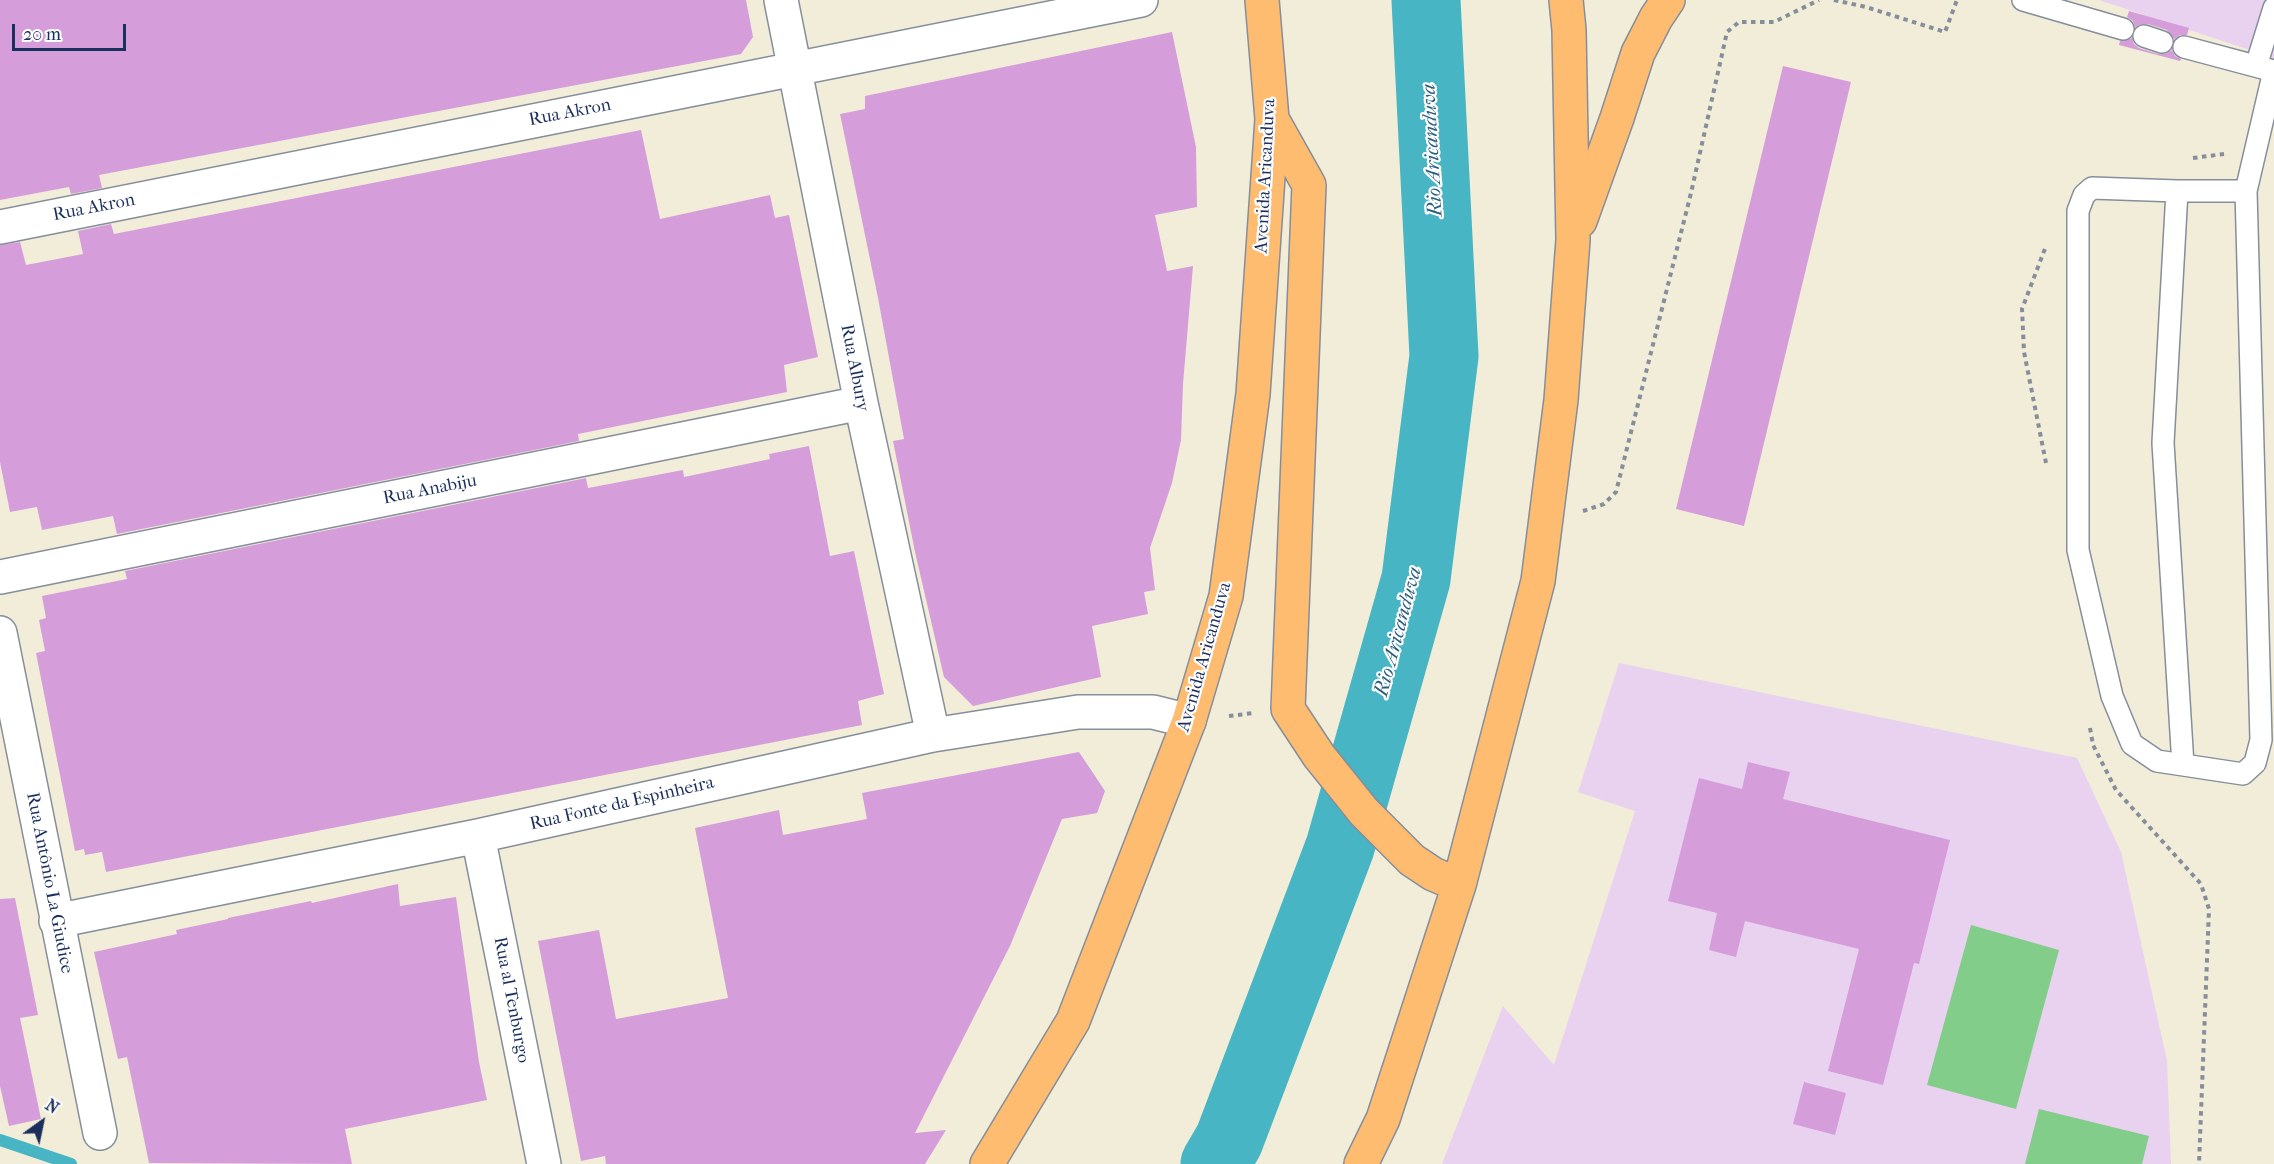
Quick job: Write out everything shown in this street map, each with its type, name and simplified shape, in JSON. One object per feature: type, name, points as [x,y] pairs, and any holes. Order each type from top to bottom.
[{"type":"highway","name":"Avenida Aricanduva","points":[[987,1164],[1073,1021],[1189,721],[1226,596],[1253,394],[1272,119],[1262,0]]},
{"type":"highway","points":[[1360,1164],[1383,1119],[1459,885],[1538,581],[1562,400],[1573,240],[1569,30],[1566,0]]},
{"type":"highway","points":[[1573,240],[1638,53],[1668,0]]},
{"type":"highway","points":[[1272,119],[1309,185],[1288,709],[1318,756],[1364,812],[1412,860],[1433,874],[1459,885]]},
{"type":"street","name":"Rua Albury","points":[[781,0],[861,403],[933,735]]},
{"type":"street","name":"Rua Akron","points":[[0,227],[1141,0]]},
{"type":"street","name":"Rua Anabiju","points":[[0,577],[861,403]]},
{"type":"street","name":"Rua Antônio La Giudice","points":[[0,633],[100,1133]]},
{"type":"street","name":"Rua Fonte da Espinheira","points":[[56,921],[478,836],[933,735],[1078,712],[1153,712],[1189,721]]},
{"type":"street","name":"Rua al Tenburgo","points":[[478,836],[544,1164]]},
{"type":"lane","points":[[2023,0],[2123,29]]},
{"type":"lane","points":[[2246,191],[2092,188],[2084,195],[2078,211],[2078,550],[2112,696],[2132,744],[2157,761],[2243,774],[2255,763],[2261,740],[2246,191],[2268,70],[2274,8]]},
{"type":"lane","points":[[2184,47],[2268,70]]},
{"type":"lane","points":[[2177,191],[2163,443],[2183,765]]},
{"type":"path","points":[[1545,523],[1604,504],[1616,492],[1691,193],[1727,32],[1739,22],[1774,22],[1819,0]]},
{"type":"path","points":[[1834,0],[1866,7],[1945,32],[1957,0]]},
{"type":"path","points":[[1189,721],[1288,709]]},
{"type":"shaded area","points":[[2099,0],[2274,0],[2274,58]]},
{"type":"shaded area","points":[[1619,663],[2077,758],[2121,852],[2167,1061],[2171,1164],[1442,1164],[1503,1006],[1554,1065],[1635,811],[1578,792]]},
{"type":"green space","points":[[1971,925],[2059,950],[2016,1109],[1927,1085]]},
{"type":"green space","points":[[2039,1109],[2149,1136],[2142,1164],[2025,1164]]},
{"type":"building","points":[[0,0],[746,0],[753,37],[741,54],[99,175],[102,188],[71,194],[69,187],[0,200]]},
{"type":"building","points":[[2129,11],[2189,28],[2187,35],[2180,35],[2174,39],[2167,30],[2148,24],[2135,27],[2133,21],[2127,17]]},
{"type":"building","points":[[1172,32],[1196,147],[1197,207],[1155,215],[1167,271],[1193,266],[1183,384],[1181,440],[1172,483],[1150,548],[1155,590],[1144,592],[1148,614],[1092,626],[1101,677],[973,706],[944,677],[915,552],[893,441],[904,439],[840,114],[865,109],[865,96]]},
{"type":"building","points":[[2132,38],[2134,44],[2139,48],[2158,54],[2165,54],[2172,50],[2175,56],[2181,59],[2180,61],[2119,45],[2120,41]]},
{"type":"building","points":[[1783,66],[1851,82],[1744,526],[1676,509]]},
{"type":"building","points":[[641,130],[660,219],[770,195],[775,218],[789,215],[818,357],[784,365],[787,392],[578,434],[579,441],[117,534],[113,516],[42,530],[37,507],[10,512],[0,462],[0,245],[20,242],[26,265],[83,254],[78,231],[111,224],[114,234]]},
{"type":"building","points":[[809,446],[830,556],[854,551],[884,694],[858,701],[862,725],[106,872],[102,852],[85,855],[84,849],[75,851],[36,653],[45,651],[39,620],[46,618],[42,596],[127,579],[125,571],[586,478],[588,488],[683,470],[684,477],[770,459],[769,454]]},
{"type":"building","points":[[1079,752],[1105,791],[1097,813],[1062,819],[1010,946],[915,1133],[946,1130],[925,1164],[606,1164],[605,1156],[581,1161],[538,941],[599,930],[616,1019],[728,998],[695,828],[779,810],[783,835],[867,819],[862,793]]},
{"type":"building","points":[[1748,762],[1790,772],[1783,799],[1950,840],[1919,964],[1914,963],[1883,1085],[1828,1071],[1859,949],[1745,921],[1736,957],[1709,950],[1717,913],[1668,901],[1699,778],[1742,789]]},
{"type":"building","points":[[398,884],[400,906],[456,897],[479,1062],[487,1100],[345,1129],[352,1164],[149,1163],[127,1057],[118,1059],[94,952],[177,934],[176,930],[228,918]]},
{"type":"building","points":[[15,898],[38,1015],[20,1018],[41,1119],[9,1126],[0,1086],[0,899]]},
{"type":"building","points":[[1804,1082],[1846,1093],[1835,1135],[1793,1124]]},
{"type":"waterway","name":"Rio Aricanduva","points":[[1215,1164],[1229,1140],[1340,847],[1416,579],[1444,356],[1426,0]]},
{"type":"waterway","points":[[0,1140],[71,1164]]}]
